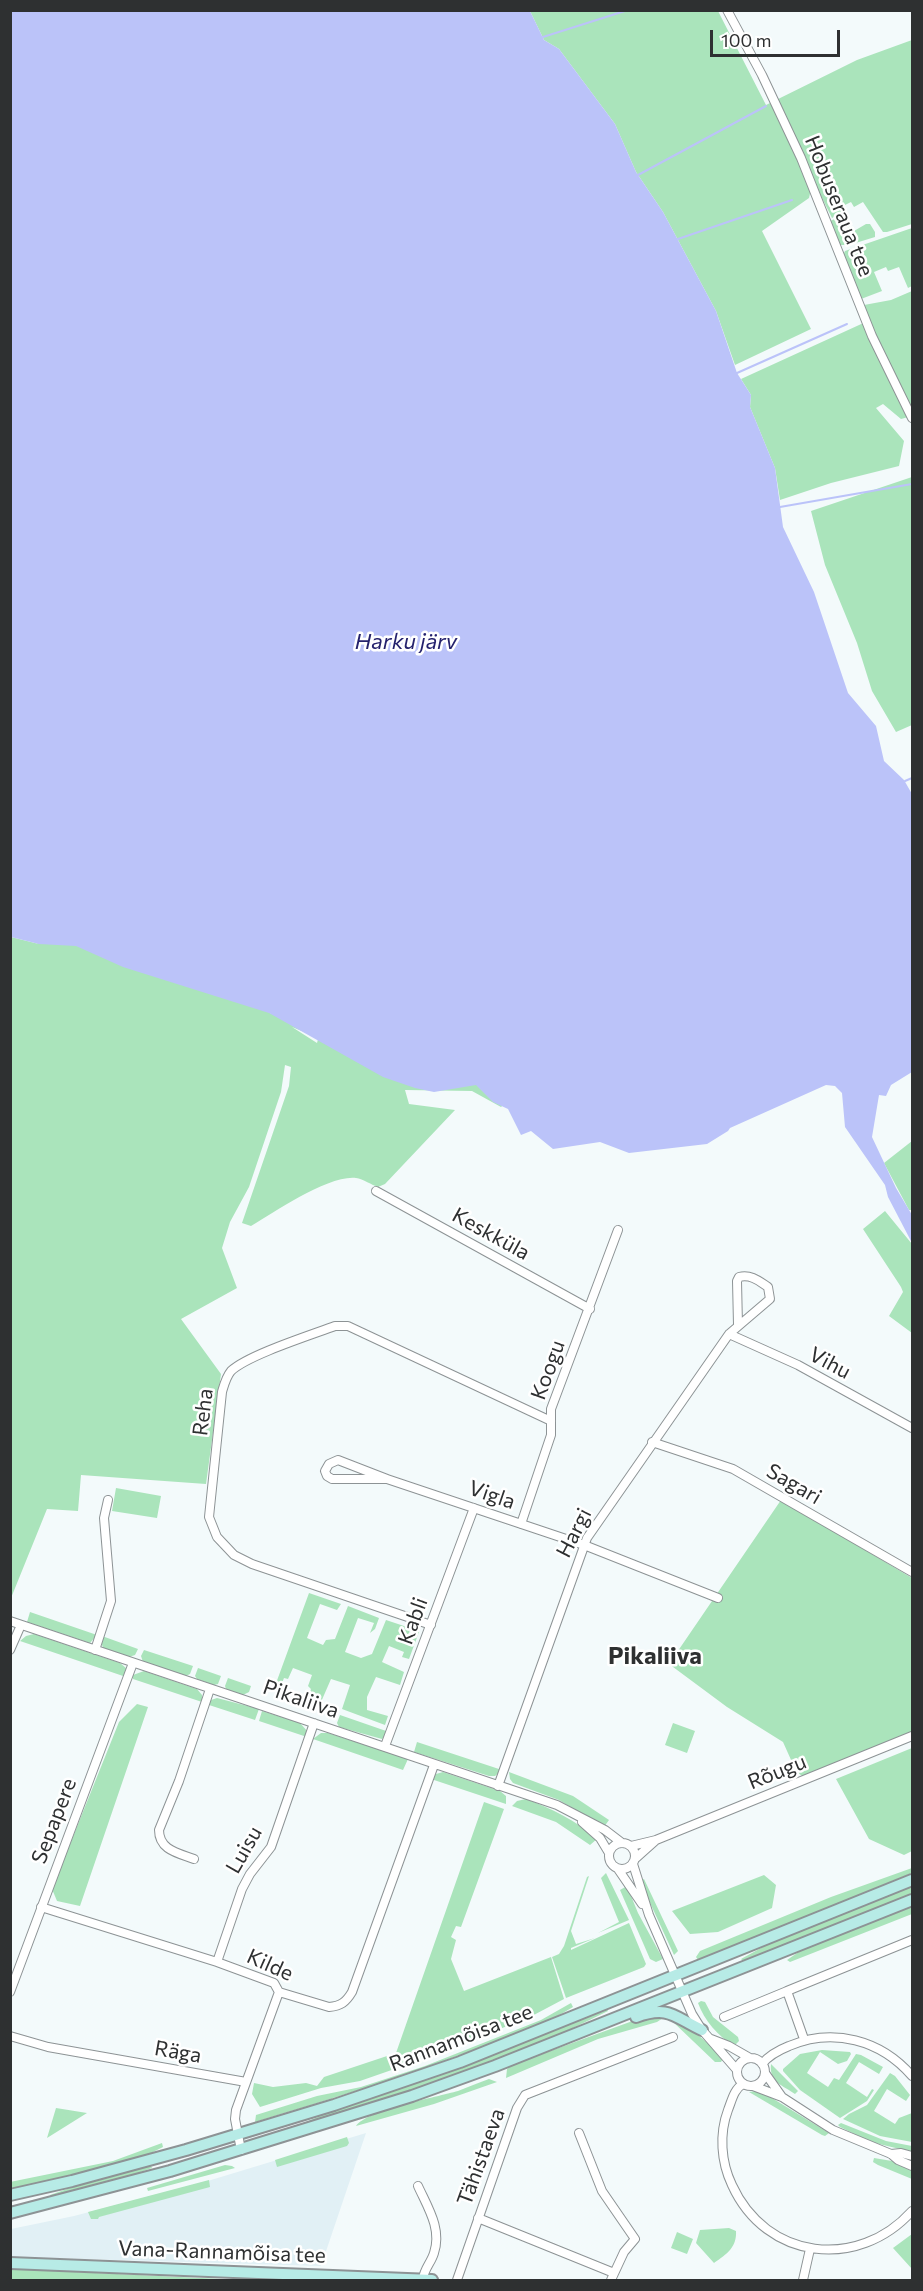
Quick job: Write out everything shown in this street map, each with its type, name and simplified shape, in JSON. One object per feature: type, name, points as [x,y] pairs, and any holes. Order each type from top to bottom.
[{"type":"main road","name":"Rannamõisa tee","points":[[10,2195],[84,2178],[237,2135],[460,2062],[912,1880]]},
{"type":"main road","name":"Rannamõisa tee","points":[[10,2213],[88,2194],[241,2150],[412,2096],[612,2020],[682,1990],[912,1900]]},
{"type":"main road","points":[[612,2020],[624,2021],[646,2013],[662,2011],[685,2019],[702,2030]]},
{"type":"main road","name":"Vana-Rannamõisa tee","points":[[10,2263],[427,2280]]},
{"type":"street","name":"Hobuseraua tee","points":[[727,10],[762,75],[801,158],[872,336],[912,418]]},
{"type":"street","name":"Keskküla","points":[[376,1191],[590,1309]]},
{"type":"street","name":"Koogu","points":[[521,1524],[552,1435],[551,1409],[618,1230]]},
{"type":"street","name":"Hargi","points":[[498,1786],[584,1545],[652,1442],[729,1334],[770,1299],[768,1287],[753,1277],[745,1275],[739,1277],[737,1281],[738,1324]]},
{"type":"street","name":"Reha","points":[[431,1624],[252,1564],[234,1555],[217,1537],[209,1517],[222,1392],[226,1380],[232,1371],[252,1359],[335,1326],[348,1326],[550,1421]]},
{"type":"street","name":"Vihu","points":[[729,1334],[798,1365],[912,1428]]},
{"type":"street","name":"Sagari","points":[[652,1442],[733,1469],[912,1572]]},
{"type":"street","name":"Vigla","points":[[387,1479],[332,1479],[325,1471],[328,1464],[338,1460],[387,1479],[584,1545],[718,1598]]},
{"type":"street","points":[[95,1650],[111,1601],[104,1518],[108,1500]]},
{"type":"street","name":"Kabli","points":[[385,1746],[474,1508]]},
{"type":"street","name":"Pikaliiva","points":[[10,1621],[557,1805],[631,1846],[649,1915],[675,1976],[702,2030],[737,2070]]},
{"type":"street","points":[[10,1650],[21,1625]]},
{"type":"street","name":"Sepapere","points":[[10,1992],[133,1663]]},
{"type":"street","points":[[194,1859],[163,1845],[159,1838],[159,1830],[179,1781],[210,1689]]},
{"type":"street","name":"Luisu","points":[[217,1962],[242,1889],[250,1874],[271,1847],[314,1723]]},
{"type":"street","name":"Rõugu","points":[[631,1846],[656,1840],[912,1736]]},
{"type":"street","name":"Kilde","points":[[41,1907],[217,1962],[274,1983],[279,1992],[329,2007],[338,2006],[347,2000],[434,1765]]},
{"type":"street","name":"Pikaliiva","points":[[577,1817],[600,1839],[609,1853],[611,1864],[618,1869],[649,1915]]},
{"type":"street","name":"Rõugu","points":[[634,1861],[656,1840]]},
{"type":"street","points":[[609,1853],[614,1846],[622,1843]]},
{"type":"street","points":[[618,1869],[627,1869],[634,1861]]},
{"type":"street","points":[[724,2017],[912,1940]]},
{"type":"street","points":[[787,1991],[804,2039]]},
{"type":"street","points":[[241,2150],[237,2135],[236,2110],[279,1992]]},
{"type":"street","name":"Räga","points":[[10,2036],[59,2049],[246,2082]]},
{"type":"street","points":[[762,2064],[775,2053],[804,2039],[827,2036],[860,2041],[884,2051],[912,2076]]},
{"type":"street","name":"Tähistaeva","points":[[457,2280],[517,2108],[525,2095],[673,2037]]},
{"type":"street","name":"Pikaliiva","points":[[710,2039],[729,2046],[750,2058]]},
{"type":"street","points":[[743,2084],[738,2078],[737,2070],[741,2062],[750,2058],[757,2060],[762,2064],[765,2073],[782,2097]]},
{"type":"street","points":[[753,2086],[761,2081],[765,2073]]},
{"type":"street","points":[[912,2166],[891,2154],[833,2130],[782,2097],[753,2086],[743,2084],[736,2087],[725,2117],[723,2157],[729,2179],[741,2204],[759,2223],[787,2241],[810,2249],[837,2250],[865,2244],[889,2232],[912,2211]]},
{"type":"street","points":[[478,2218],[612,2277],[624,2252],[635,2239],[602,2191],[579,2133]]},
{"type":"street","points":[[891,2154],[901,2153],[912,2156]]},
{"type":"street","points":[[417,2186],[432,2214],[437,2235],[434,2253],[424,2273],[427,2280]]},
{"type":"street","points":[[803,2280],[810,2249]]},
{"type":"shaded area","points":[[366,2133],[321,2266],[11,2257],[11,2229],[74,2216],[211,2180]]},
{"type":"green space","points":[[530,11],[718,11],[766,105],[857,60],[912,40],[912,224],[883,232],[863,202],[854,207],[851,202],[843,206],[845,211],[832,218],[813,180],[809,198],[762,231],[811,329],[735,365],[716,311],[663,212],[636,172],[615,124],[559,49],[544,40]]},
{"type":"green space","points":[[844,215],[854,231],[870,224],[875,237],[849,245],[840,245],[830,221]]},
{"type":"green space","points":[[912,228],[912,286],[908,288],[899,267],[888,271],[886,267],[874,272],[882,291],[861,299],[843,255],[845,251]]},
{"type":"green space","points":[[912,291],[912,416],[901,419],[883,404],[876,408],[904,441],[899,466],[831,483],[780,500],[775,468],[750,407],[751,395],[741,379],[870,320],[864,305],[891,300]]},
{"type":"green space","points":[[912,477],[912,725],[896,732],[872,691],[857,643],[825,565],[811,511]]},
{"type":"green space","points":[[15,935],[173,962],[314,1036],[292,1027],[317,1043],[320,1032],[441,1055],[506,1102],[501,1107],[472,1091],[405,1090],[409,1104],[455,1110],[385,1184],[378,1187],[356,1178],[331,1182],[251,1226],[242,1223],[289,1086],[291,1067],[285,1065],[281,1092],[249,1187],[230,1222],[222,1248],[237,1288],[181,1319],[221,1374],[206,1484],[81,1475],[78,1511],[47,1509],[11,1598],[11,937],[39,944]]},
{"type":"green space","points":[[912,1141],[912,1210],[909,1210],[884,1163]]},
{"type":"green space","points":[[885,1211],[912,1244],[912,1333],[889,1316],[903,1292],[863,1229]]},
{"type":"green space","points":[[116,1488],[161,1496],[157,1518],[112,1511]]},
{"type":"green space","points":[[781,1500],[912,1578],[912,1732],[802,1776],[796,1771],[783,1742],[727,1707],[669,1664]]},
{"type":"green space","points":[[309,1593],[341,1604],[337,1610],[320,1604],[307,1638],[323,1645],[326,1640],[335,1639],[348,1606],[379,1618],[375,1629],[370,1633],[374,1623],[358,1618],[345,1652],[361,1658],[372,1654],[386,1620],[410,1628],[409,1634],[415,1637],[419,1632],[409,1659],[402,1657],[404,1652],[389,1646],[382,1662],[404,1672],[400,1685],[376,1677],[367,1697],[367,1710],[388,1716],[385,1725],[342,1709],[350,1685],[331,1679],[321,1702],[308,1697],[311,1689],[308,1686],[312,1675],[293,1668],[288,1679],[284,1678],[280,1688],[275,1686]]},
{"type":"green space","points":[[30,1612],[97,1635],[90,1643],[27,1622]]},
{"type":"green space","points":[[34,1634],[120,1663],[126,1668],[126,1677],[20,1641]]},
{"type":"green space","points":[[102,1636],[138,1649],[135,1655],[129,1657],[104,1649],[100,1641]]},
{"type":"green space","points":[[144,1650],[193,1666],[190,1674],[186,1676],[143,1662],[141,1656]]},
{"type":"green space","points":[[198,1668],[221,1676],[218,1684],[214,1685],[197,1679],[195,1676]]},
{"type":"green space","points":[[144,1671],[197,1689],[202,1695],[202,1702],[133,1679],[133,1675]]},
{"type":"green space","points":[[228,1678],[251,1686],[249,1692],[243,1695],[226,1689]]},
{"type":"green space","points":[[217,1698],[259,1709],[255,1720],[209,1705],[211,1700]]},
{"type":"green space","points":[[137,1704],[148,1707],[80,1906],[57,1901],[52,1889],[119,1722]]},
{"type":"green space","points":[[262,1711],[300,1723],[308,1732],[307,1737],[259,1721]]},
{"type":"green space","points":[[340,1715],[389,1732],[382,1739],[339,1727],[337,1723]]},
{"type":"green space","points":[[673,1723],[695,1731],[687,1753],[665,1745]]},
{"type":"green space","points":[[321,1733],[328,1733],[408,1759],[403,1770],[313,1739]]},
{"type":"green space","points":[[417,1742],[502,1770],[495,1776],[489,1776],[414,1752]]},
{"type":"green space","points":[[912,1748],[912,1851],[904,1855],[869,1839],[836,1779]]},
{"type":"green space","points":[[443,1772],[500,1791],[506,1796],[506,1804],[431,1779]]},
{"type":"green space","points":[[509,1772],[573,1796],[609,1820],[604,1827],[559,1800],[513,1783]]},
{"type":"green space","points":[[526,1799],[581,1826],[597,1839],[590,1845],[556,1822],[512,1806],[517,1801]]},
{"type":"green space","points":[[484,1802],[504,1809],[461,1927],[456,1926],[451,1937],[456,1940],[451,1959],[464,1991],[551,1957],[564,1999],[530,2017],[429,2057],[360,2081],[321,2088],[260,2107],[252,2094],[254,2083],[273,2087],[306,2083],[317,2086],[324,2077],[396,2053]]},
{"type":"green space","points":[[912,1868],[912,1873],[698,1960],[696,1957],[700,1951],[831,1897]]},
{"type":"green space","points":[[606,1873],[629,1920],[598,1933],[619,1922],[601,1878]]},
{"type":"green space","points":[[764,1875],[776,1885],[772,1908],[718,1932],[690,1934],[672,1911]]},
{"type":"green space","points":[[589,1876],[571,1931],[576,1944],[595,1938],[571,1950],[629,1923],[646,1964],[644,1967],[566,1998],[552,1957],[559,1954],[564,1946]]},
{"type":"green space","points":[[644,1879],[678,1951],[674,1955],[640,1881]]},
{"type":"green space","points":[[912,1885],[912,1894],[743,1961],[741,1959],[772,1942]]},
{"type":"green space","points":[[627,1886],[638,1913],[663,1959],[656,1962],[650,1959],[620,1890]]},
{"type":"green space","points":[[912,1907],[912,1914],[790,1962],[787,1960],[803,1949]]},
{"type":"green space","points":[[705,2002],[713,2017],[738,2037],[739,2041],[734,2046],[708,2021],[698,2003]]},
{"type":"green space","points":[[571,2003],[573,2007],[539,2024],[453,2058],[255,2122],[256,2115],[317,2096],[361,2087],[425,2066],[541,2020]]},
{"type":"green space","points":[[607,2009],[608,2011],[571,2029],[457,2075],[302,2126],[301,2124],[337,2109],[478,2060]]},
{"type":"green space","points":[[666,2016],[657,2022],[598,2039],[506,2078],[507,2069],[512,2065],[638,2019]]},
{"type":"green space","points":[[671,2020],[684,2023],[724,2057],[721,2062],[715,2062]]},
{"type":"green space","points":[[822,2050],[850,2052],[851,2054],[847,2061],[838,2064],[820,2052],[807,2073],[828,2087],[834,2078],[839,2080],[856,2054],[883,2067],[879,2074],[859,2062],[846,2083],[867,2097],[872,2089],[874,2090],[867,2101],[840,2118],[800,2090],[783,2071],[800,2054]]},
{"type":"green space","points":[[771,2064],[798,2091],[795,2094],[775,2079],[772,2075]]},
{"type":"green space","points":[[890,2073],[910,2095],[906,2101],[887,2089],[874,2111],[895,2124],[899,2118],[912,2113],[912,2142],[880,2136],[843,2119],[867,2105]]},
{"type":"green space","points":[[489,2079],[497,2082],[434,2104],[356,2126],[363,2120],[388,2109],[458,2091]]},
{"type":"green space","points":[[756,2091],[767,2095],[829,2133],[822,2135],[749,2092]]},
{"type":"green space","points":[[56,2108],[87,2113],[47,2138]]},
{"type":"green space","points":[[841,2123],[886,2141],[912,2146],[912,2152],[871,2142],[840,2127],[838,2125]]},
{"type":"green space","points":[[347,2137],[349,2143],[347,2146],[277,2167],[275,2160]]},
{"type":"green space","points":[[162,2143],[163,2147],[145,2156],[11,2190],[10,2182],[113,2161]]},
{"type":"green space","points":[[874,2158],[892,2161],[911,2169],[912,2179],[878,2165],[873,2162]]},
{"type":"green space","points":[[225,2165],[235,2168],[148,2191],[147,2188]]},
{"type":"green space","points":[[151,2166],[152,2168],[112,2182],[51,2198],[50,2195],[84,2183]]},
{"type":"green space","points":[[209,2180],[210,2187],[98,2219],[91,2219],[88,2212]]},
{"type":"green space","points":[[729,2228],[736,2231],[733,2246],[714,2263],[696,2243],[700,2230]]},
{"type":"green space","points":[[677,2232],[693,2239],[687,2254],[671,2248]]},
{"type":"green space","points":[[912,2234],[912,2269],[893,2248]]},
{"type":"green space","points":[[11,2269],[244,2280],[11,2279]]},
{"type":"water","name":"Harku järv","points":[[11,10],[530,11],[544,40],[559,49],[615,124],[636,172],[663,212],[716,311],[737,373],[751,395],[750,407],[775,468],[783,527],[814,592],[848,693],[876,726],[884,761],[904,780],[912,794],[912,1072],[891,1085],[886,1096],[879,1095],[872,1137],[896,1188],[912,1215],[912,1243],[888,1197],[885,1185],[845,1127],[842,1093],[835,1086],[826,1085],[730,1128],[707,1144],[629,1153],[600,1142],[553,1149],[531,1131],[521,1135],[508,1109],[493,1102],[476,1085],[434,1092],[415,1088],[383,1077],[269,1013],[123,967],[76,946],[39,944],[11,937]]},
{"type":"waterway","points":[[543,37],[628,10]]},
{"type":"waterway","points":[[638,175],[766,106]]},
{"type":"waterway","points":[[678,239],[792,200]]},
{"type":"waterway","points":[[737,373],[847,324]]},
{"type":"waterway","points":[[780,507],[912,484]]},
{"type":"waterway","points":[[905,781],[912,778]]},
{"type":"district","name":"Pikaliiva","points":[[655,1656]]}]
